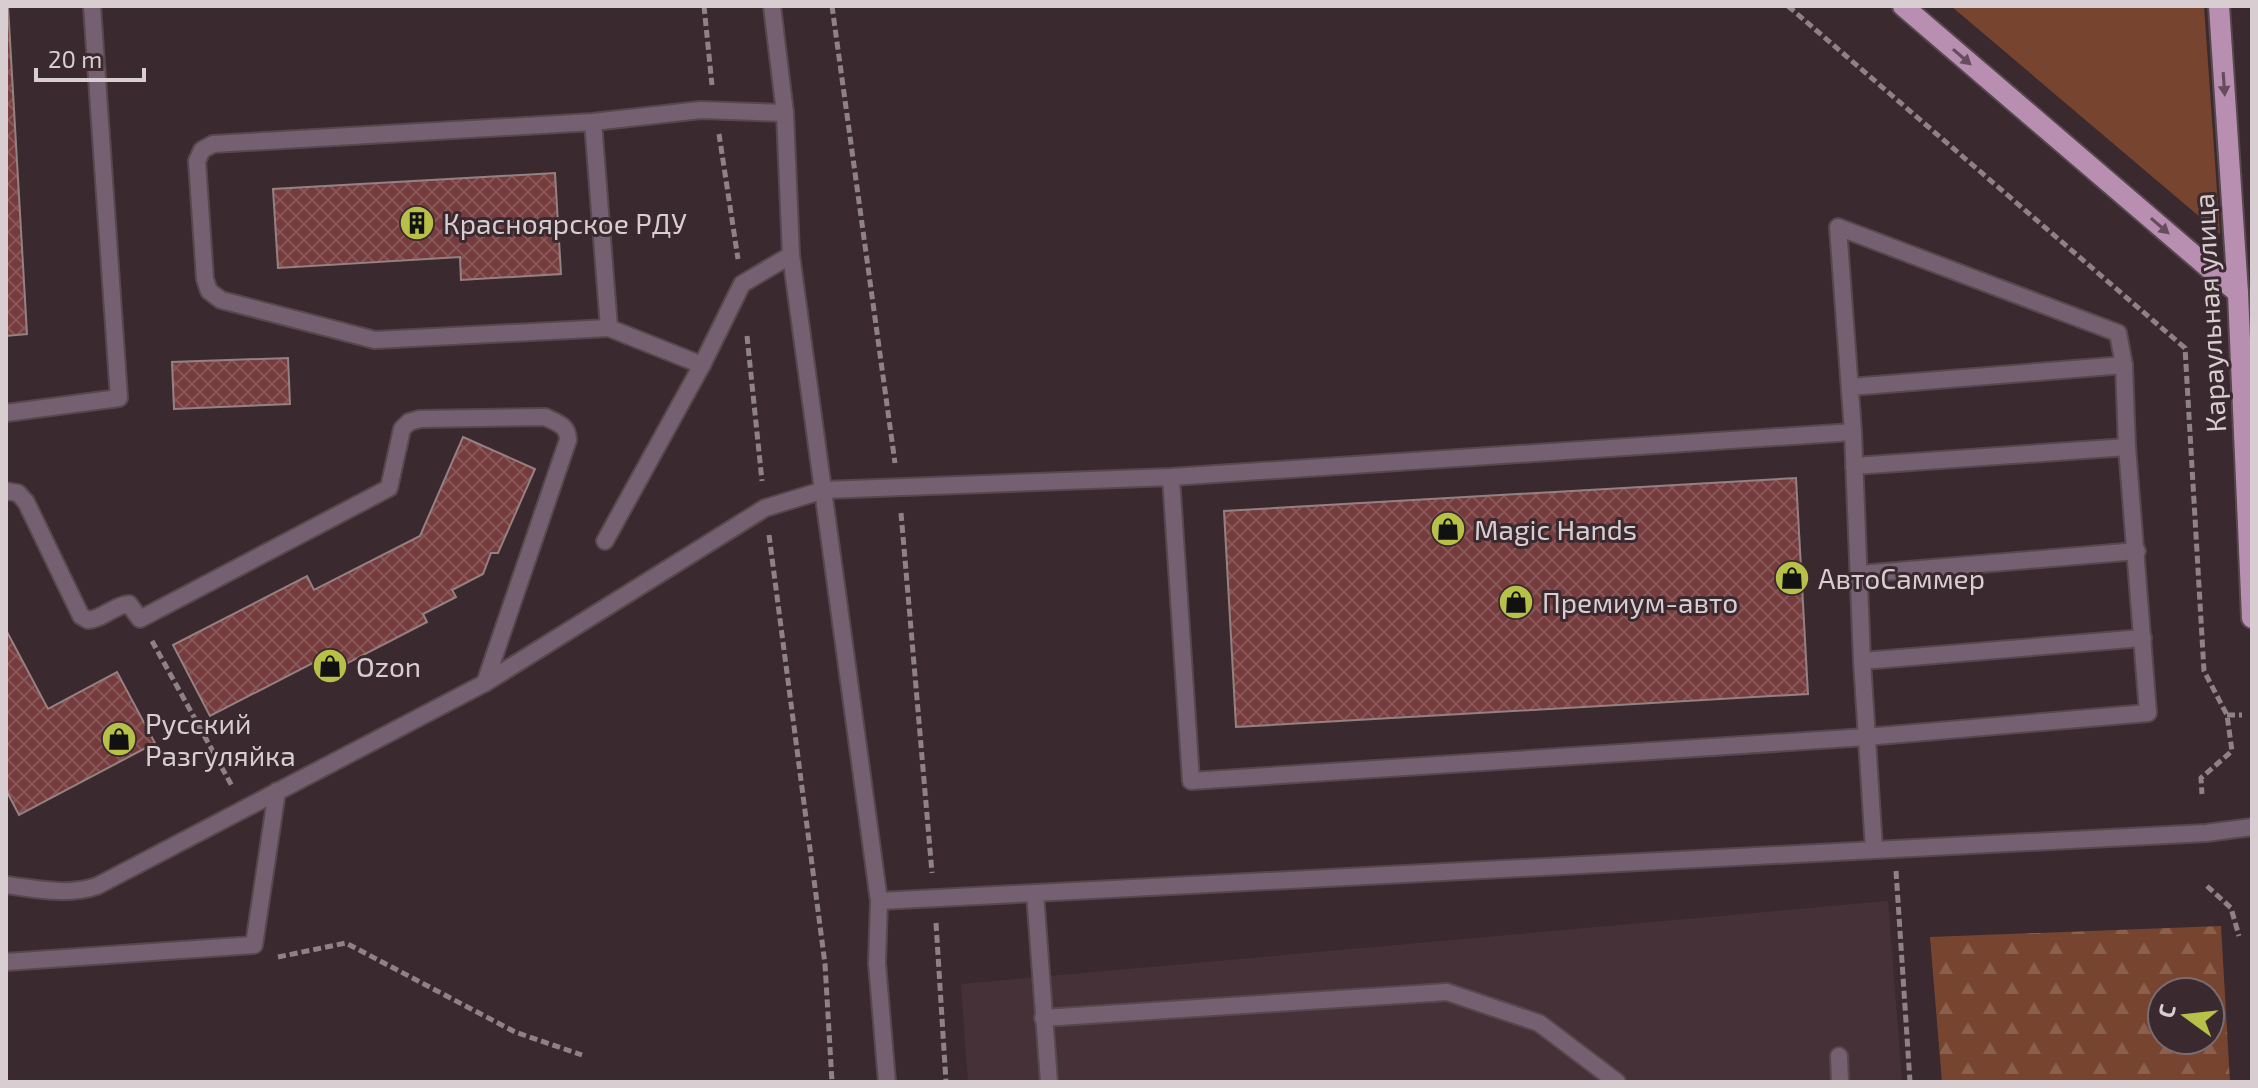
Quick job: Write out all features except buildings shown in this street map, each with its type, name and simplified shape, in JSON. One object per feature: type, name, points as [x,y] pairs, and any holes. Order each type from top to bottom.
[{"type":"main road","points":[[1903,6],[2238,293]]},
{"type":"main road","name":"Караульная улица","points":[[2219,6],[2238,293],[2252,618]]},
{"type":"lane","points":[[6,413],[119,398],[92,6]]},
{"type":"lane","points":[[772,6],[785,113],[791,255],[879,901],[877,963],[887,1082]]},
{"type":"lane","points":[[702,365],[609,328],[375,340],[221,300],[209,291],[205,279],[197,161],[202,150],[213,144],[593,122],[715,110],[785,113]]},
{"type":"lane","points":[[593,122],[609,328]]},
{"type":"lane","points":[[1171,477],[1191,781],[1866,737],[2148,713],[2127,447],[2124,365],[2118,333],[1838,227],[1853,432],[1862,661],[1866,737],[1874,849]]},
{"type":"lane","points":[[605,541],[702,365],[742,284],[791,255]]},
{"type":"lane","points":[[1850,387],[2124,365]]},
{"type":"lane","points":[[6,491],[18,493],[26,502],[81,616],[94,620],[129,604],[140,619],[389,488],[402,429],[409,422],[420,419],[545,417],[563,425],[568,432],[568,440],[485,683]]},
{"type":"lane","points":[[6,885],[57,892],[79,892],[97,886],[485,683],[765,508],[824,490],[1171,477],[1853,432]]},
{"type":"lane","points":[[1854,466],[2127,447]]},
{"type":"lane","points":[[1860,574],[2137,551]]},
{"type":"lane","points":[[1862,661],[2143,638]]},
{"type":"lane","points":[[6,962],[254,945],[277,791]]},
{"type":"lane","points":[[879,901],[2206,833],[2252,827]]},
{"type":"lane","points":[[1035,893],[1049,1082]]},
{"type":"lane","points":[[1043,1018],[1447,992],[1539,1023],[1617,1082]]},
{"type":"lane","points":[[1839,1056],[1840,1082]]},
{"type":"path","points":[[704,6],[715,110],[742,284],[765,508],[825,964],[832,1082]]},
{"type":"path","points":[[832,6],[898,487],[935,898],[946,1082]]},
{"type":"path","points":[[140,619],[244,808]]},
{"type":"path","points":[[2227,715],[2242,715]]},
{"type":"path","points":[[2201,778],[2202,794]]},
{"type":"path","points":[[1894,848],[1910,1082]]},
{"type":"path","points":[[2207,886],[2231,908],[2239,936]]},
{"type":"path","points":[[272,958],[346,943],[515,1032],[582,1055]]},
{"type":"shaded area","points":[[1888,901],[1902,1082],[968,1082],[961,984]]},
{"type":"green space","points":[[1951,6],[2204,6],[2220,234]]},
{"type":"green space","points":[[2221,926],[2224,976],[2146,976],[2146,1056],[2226,1056],[2226,1013],[2230,1082],[1942,1082],[1930,937]]},
{"type":"place","name":"Красноярское РДУ","points":[[417,223]]},
{"type":"place","name":"Magic Hands","points":[[1448,529]]},
{"type":"place","name":"АвтоСаммер","points":[[1792,578]]},
{"type":"place","name":"Премиум-авто","points":[[1516,602]]},
{"type":"place","name":"Ozon","points":[[330,666]]},
{"type":"place","name":"Русский Разгуляйка","points":[[119,739]]}]
